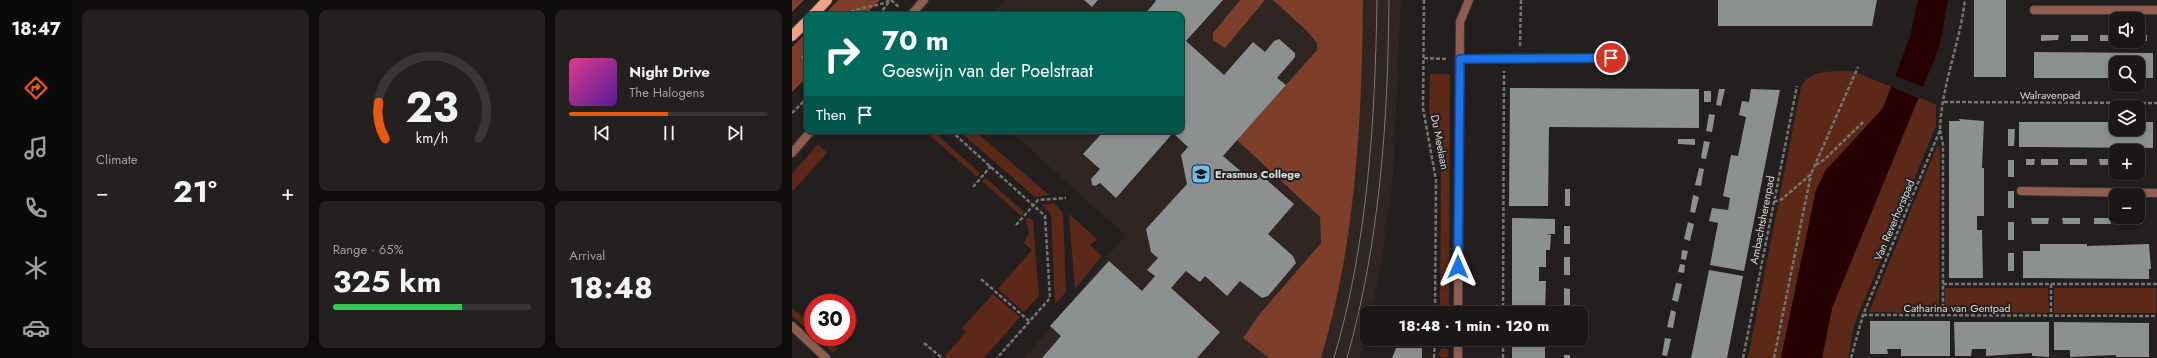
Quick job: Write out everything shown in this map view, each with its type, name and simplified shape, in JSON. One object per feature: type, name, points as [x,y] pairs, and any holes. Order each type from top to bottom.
[{"type":"main road","points":[[816,12],[827,1]]},
{"type":"main road","points":[[792,36],[804,24]]},
{"type":"street","points":[[914,12],[924,0]]},
{"type":"street","name":"Du Meelaan","points":[[1458,306],[1460,22],[1469,0]]},
{"type":"street","points":[[2034,10],[2157,10]]},
{"type":"street","points":[[1460,59],[1626,58]]},
{"type":"street","points":[[792,153],[808,134]]},
{"type":"street","points":[[2020,190],[2157,193]]},
{"type":"street","points":[[792,326],[826,358]]},
{"type":"street","points":[[1458,346],[1458,358]]},
{"type":"path","points":[[850,12],[881,6],[890,0]]},
{"type":"path","points":[[881,12],[890,0]]},
{"type":"path","name":"Du Meelaan","points":[[1424,0],[1423,108],[1436,180],[1435,306]]},
{"type":"path","points":[[1520,59],[1521,0]]},
{"type":"path","name":"Van Reverhorstpad","points":[[1943,316],[1943,145],[1940,130],[1940,112],[1944,102],[1962,24],[1965,0]]},
{"type":"path","points":[[1424,58],[1460,59]]},
{"type":"path","points":[[1503,306],[1504,59]]},
{"type":"path","points":[[1774,358],[1811,174],[1858,67]]},
{"type":"path","name":"Ambachtsherenpad","points":[[1743,358],[1797,86]]},
{"type":"path","points":[[792,113],[804,101]]},
{"type":"path","name":"Walravenpad","points":[[1944,102],[2157,103]]},
{"type":"path","points":[[1816,165],[1825,159],[1863,122]]},
{"type":"path","name":"Van Reverhorstpad","points":[[1851,358],[1863,315],[1940,130]]},
{"type":"path","points":[[954,134],[1045,216],[1050,298],[997,358]]},
{"type":"path","points":[[973,187],[991,166]]},
{"type":"path","points":[[1774,202],[1782,199],[1811,174]]},
{"type":"path","points":[[1016,225],[1038,200],[1066,198]]},
{"type":"path","points":[[981,279],[1029,321]]},
{"type":"path","points":[[1943,284],[2157,284]]},
{"type":"path","points":[[2051,284],[2051,316]]},
{"type":"path","name":"Catharina van Gentpad","points":[[1863,315],[2157,316]]},
{"type":"path","points":[[924,343],[942,358]]},
{"type":"path","points":[[1434,358],[1435,346]]},
{"type":"path","points":[[1503,346],[1503,358]]},
{"type":"shaded area","points":[[792,0],[804,0],[792,12]]},
{"type":"shaded area","points":[[838,0],[880,0],[868,12],[827,12]]},
{"type":"shaded area","name":"Erasmus College","points":[[1005,0],[1349,0],[1343,216],[1294,358],[1025,358],[1125,235],[1013,134],[1184,134],[1184,12],[995,12]]},
{"type":"shaded area","points":[[1240,0],[1265,0],[1225,48],[1213,40],[1213,33]]},
{"type":"shaded area","points":[[1273,0],[1363,0],[1361,90],[1355,180],[1342,270],[1333,314],[1321,358],[1269,358],[1243,338],[1258,316],[1321,243],[1320,217],[1237,140],[1317,50],[1317,43],[1307,31]]},
{"type":"shaded area","points":[[1363,0],[1401,0],[1393,177],[1382,262],[1373,306],[1360,306],[1360,346],[1363,346],[1360,358],[1321,358],[1330,329],[1356,172]]},
{"type":"shaded area","points":[[1918,0],[1948,0],[1939,48],[1832,308],[1822,358],[1781,358],[1816,190],[1826,170],[1883,108],[1910,37]]},
{"type":"shaded area","points":[[804,35],[804,80],[792,92],[792,47]]},
{"type":"shaded area","points":[[1831,71],[1852,71],[1892,87],[1880,114],[1826,170],[1816,190],[1781,358],[1748,358],[1801,87],[1805,81],[1817,74]]},
{"type":"shaded area","points":[[1430,74],[1450,74],[1449,306],[1440,306],[1441,172],[1429,109]]},
{"type":"shaded area","points":[[1919,97],[1936,105],[1936,126],[1854,325],[1848,358],[1822,358],[1832,308]]},
{"type":"shaded area","points":[[928,134],[936,134],[980,173],[977,177]]},
{"type":"shaded area","points":[[962,134],[978,134],[1049,195],[1035,197]]},
{"type":"shaded area","points":[[818,144],[827,153],[792,192],[792,174]]},
{"type":"shaded area","points":[[1937,146],[1940,146],[1939,313],[1869,312]]},
{"type":"shaded area","points":[[986,178],[1024,212],[1021,216],[982,181]]},
{"type":"shaded area","points":[[1054,203],[1063,213],[1066,292],[1055,304],[1051,214],[1042,205]]},
{"type":"shaded area","points":[[1069,214],[1097,239],[1090,245],[1102,256],[1075,289]]},
{"type":"shaded area","points":[[1028,217],[1033,221],[1039,296],[1024,312],[998,289],[1032,250],[1024,243],[1029,233],[1026,220]]},
{"type":"shaded area","points":[[1945,288],[2048,288],[2049,313],[1945,312]]},
{"type":"shaded area","points":[[2054,288],[2156,288],[2156,313],[2054,313]]},
{"type":"shaded area","points":[[993,294],[1020,317],[984,358],[947,358],[945,356],[966,332],[962,328]]},
{"type":"shaded area","points":[[792,308],[804,318],[804,327],[792,316]]},
{"type":"shaded area","points":[[826,346],[835,346],[838,349],[833,353]]},
{"type":"shaded area","points":[[1442,348],[1446,348],[1449,353],[1446,358],[1442,358],[1439,355],[1439,351]]},
{"type":"pier","points":[[1894,75],[1925,88],[1920,99],[1890,86]]},
{"type":"building","points":[[1084,0],[1098,0],[1092,7]]},
{"type":"building","points":[[1155,0],[1223,0],[1186,41],[1224,75],[1253,42],[1265,52],[1274,41],[1279,39],[1295,53],[1295,57],[1277,78],[1286,85],[1223,156],[1251,180],[1258,172],[1294,204],[1268,234],[1293,256],[1296,263],[1268,296],[1262,298],[1240,281],[1227,296],[1205,276],[1200,282],[1186,271],[1171,288],[1220,332],[1197,358],[1042,358],[1061,336],[1050,326],[1109,261],[1142,291],[1155,276],[1147,270],[1158,258],[1151,252],[1146,229],[1187,184],[1181,155],[1188,147],[1174,134],[1184,134],[1184,12],[1147,12],[1156,1]]},
{"type":"building","points":[[1718,0],[1877,0],[1872,26],[1718,26]]},
{"type":"building","points":[[1974,0],[2006,0],[2006,77],[1974,77]]},
{"type":"building","points":[[2041,35],[2059,35],[2058,40],[2041,41]]},
{"type":"building","points":[[2071,35],[2088,35],[2088,41],[2071,41]]},
{"type":"building","points":[[2100,35],[2109,35],[2109,41],[2100,41]]},
{"type":"building","points":[[2145,35],[2147,35],[2147,41],[2145,41]]},
{"type":"building","points":[[2034,52],[2153,53],[2153,78],[2145,78],[2145,56],[2109,56],[2109,78],[2034,78]]},
{"type":"building","points":[[1510,88],[1699,89],[1699,128],[1549,127],[1548,206],[1509,206]]},
{"type":"building","points":[[1719,89],[1725,89],[1721,106],[1716,105]]},
{"type":"building","points":[[1751,89],[1780,90],[1744,271],[1710,265],[1718,223],[1709,221],[1712,208],[1728,210],[1730,198],[1723,196],[1731,155],[1738,156],[1746,117],[1739,115],[1742,101],[1749,102]]},
{"type":"building","points":[[1704,91],[1711,91],[1711,102],[1704,102]]},
{"type":"building","points":[[1709,114],[1715,115],[1712,132],[1706,131]]},
{"type":"building","points":[[1959,119],[1984,121],[1982,168],[1984,168],[1984,216],[1977,216],[1977,230],[1982,230],[1983,278],[1949,278],[1949,121],[1960,121]]},
{"type":"building","points":[[2019,122],[2109,122],[2109,136],[2145,136],[2145,122],[2153,122],[2153,148],[2145,148],[2145,144],[2109,144],[2109,148],[2019,147]]},
{"type":"building","points":[[2008,129],[2015,129],[2014,146],[2008,146]]},
{"type":"building","points":[[1101,134],[1172,134],[1116,198],[1100,183],[1095,186],[1092,185],[1091,179],[1100,169],[1083,154]]},
{"type":"building","points":[[1678,139],[1695,139],[1695,145],[1678,144]]},
{"type":"building","points":[[1704,141],[1710,142],[1706,159],[1701,158]]},
{"type":"building","points":[[2026,159],[2035,159],[2034,165],[2026,165]]},
{"type":"building","points":[[2041,159],[2058,159],[2058,165],[2041,165]]},
{"type":"building","points":[[2070,159],[2087,159],[2087,165],[2070,165]]},
{"type":"building","points":[[2099,159],[2109,159],[2109,165],[2100,165]]},
{"type":"building","points":[[2008,160],[2014,160],[2014,177],[2008,177]]},
{"type":"building","points":[[1699,168],[1704,169],[1701,186],[1695,185]]},
{"type":"building","points":[[1565,189],[1570,189],[1570,206],[1565,206]]},
{"type":"building","points":[[2008,191],[2014,191],[2014,208],[2008,208]]},
{"type":"building","points":[[1693,195],[1699,197],[1695,213],[1690,212]]},
{"type":"building","points":[[1512,218],[1555,219],[1555,234],[1546,234],[1551,235],[1550,250],[1546,250],[1546,267],[1539,267],[1539,281],[1546,281],[1545,306],[1512,306]]},
{"type":"building","points":[[2031,218],[2049,218],[2048,224],[2032,224]]},
{"type":"building","points":[[2062,218],[2080,218],[2080,224],[2063,224]]},
{"type":"building","points":[[2094,218],[2109,218],[2109,224],[2094,224]]},
{"type":"building","points":[[1688,222],[1694,224],[1690,241],[1684,239]]},
{"type":"building","points":[[2008,222],[2014,222],[2014,240],[2008,240]]},
{"type":"building","points":[[1564,226],[1570,226],[1570,244],[1564,244]]},
{"type":"building","points":[[2040,244],[2087,244],[2087,246],[2149,244],[2151,269],[2149,269],[2149,279],[2023,278],[2023,251],[2040,251]]},
{"type":"building","points":[[1682,250],[1688,251],[1686,260],[1681,259]]},
{"type":"building","points":[[2008,253],[2014,253],[2014,271],[2008,271]]},
{"type":"building","points":[[1564,257],[1570,257],[1570,275],[1564,275]]},
{"type":"building","points":[[1680,264],[1685,265],[1684,273],[1678,272]]},
{"type":"building","points":[[1709,270],[1743,276],[1727,358],[1691,358]]},
{"type":"building","points":[[1676,283],[1682,284],[1678,302],[1672,300]]},
{"type":"building","points":[[1564,288],[1570,289],[1570,306],[1564,306]]},
{"type":"building","points":[[1671,310],[1676,312],[1673,328],[1667,327]]},
{"type":"building","points":[[1870,321],[1950,321],[1950,356],[1901,356],[1901,349],[1887,349],[1888,354],[1870,354]]},
{"type":"building","points":[[1954,322],[2049,322],[2049,357],[2032,356],[2032,353],[1986,356],[1986,349],[1972,349],[1971,356],[1955,356]]},
{"type":"building","points":[[2054,322],[2149,323],[2149,357],[2116,357],[2116,355],[2070,357],[2070,350],[2054,350]]},
{"type":"building","points":[[1665,338],[1671,339],[1667,356],[1662,355]]},
{"type":"building","points":[[1512,346],[1545,346],[1545,358],[1512,358]]},
{"type":"building","points":[[1396,348],[1422,348],[1422,358],[1392,358]]},
{"type":"building","points":[[1564,355],[1570,355],[1570,358],[1564,358]]},
{"type":"tram line","points":[[1334,358],[1346,314],[1355,270],[1368,181],[1374,91],[1377,0]]},
{"type":"tram line","points":[[1347,358],[1358,314],[1375,225],[1387,90],[1389,0]]},
{"type":"place","name":"Erasmus College","points":[[1201,174]]},
{"type":"route","points":[[1458,267],[1460,59],[1611,58]]}]
